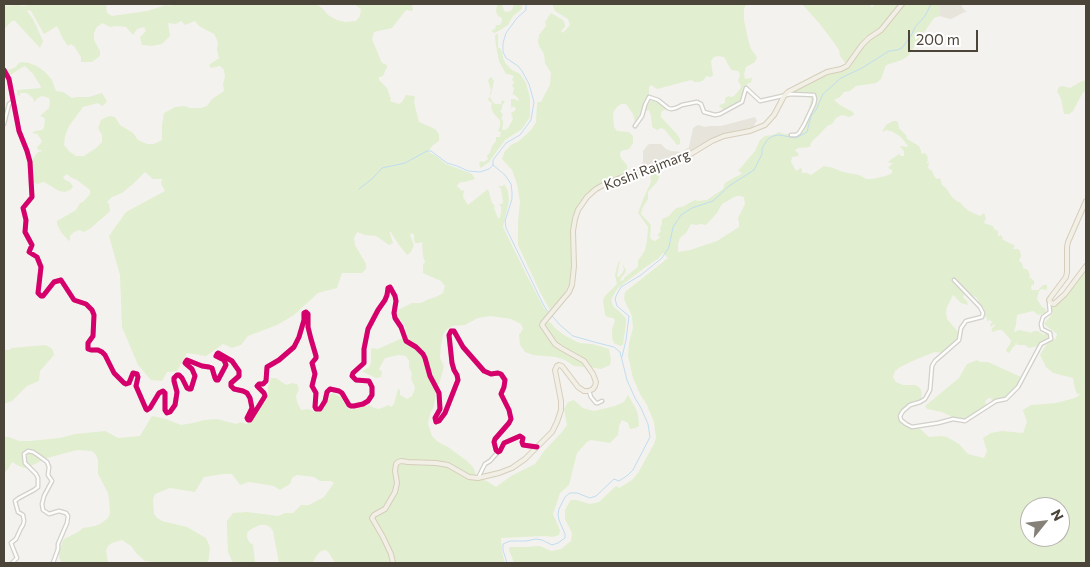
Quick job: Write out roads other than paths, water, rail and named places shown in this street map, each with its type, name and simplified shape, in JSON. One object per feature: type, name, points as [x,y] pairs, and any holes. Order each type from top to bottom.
[{"type":"main road","name":"Koshi Rajmarg","points":[[589,391],[596,382],[584,361],[555,344],[543,327],[543,323],[569,292],[573,281],[573,231],[575,219],[581,206],[592,193],[622,177],[673,162],[724,136],[761,127],[768,122],[784,96],[792,89],[827,72],[845,68],[862,45],[881,30],[902,4]]},
{"type":"main road","points":[[1086,201],[1068,242],[1066,276],[1049,300],[1051,304],[1054,304],[1061,298],[1086,266]]},
{"type":"main road","points":[[394,563],[372,518],[385,509],[395,492],[397,463],[401,461],[436,462],[448,465],[469,477],[478,478],[512,468],[525,459],[552,432],[557,422],[561,410],[561,401],[555,370],[556,366],[562,366],[581,390],[589,391]]},
{"type":"street","points":[[4,70],[9,79],[19,130],[30,162],[32,197],[23,208],[26,220],[24,228],[32,245],[29,252],[37,257],[41,267],[38,293],[43,296],[54,282],[61,280],[74,300],[86,304],[92,310],[94,315],[93,336],[88,343],[88,349],[102,352],[114,373],[124,384],[129,383],[133,374],[137,374],[136,386],[147,410],[159,393],[163,391],[165,393],[165,410],[168,413],[170,412],[175,405],[174,378],[177,375],[182,378],[187,388],[191,389],[195,376],[192,369],[186,365],[187,360],[212,368],[215,378],[218,380],[226,365],[224,360],[216,356],[218,353],[232,361],[239,371],[239,376],[231,386],[234,389],[247,393],[252,408],[247,418],[251,419],[264,396],[264,393],[257,386],[266,381],[266,367],[279,360],[294,347],[299,337],[304,313],[306,312],[308,314],[310,333],[316,356],[312,363],[315,374],[312,386],[316,394],[316,409],[320,409],[327,392],[330,390],[342,393],[351,406],[363,404],[372,395],[372,387],[369,381],[356,380],[352,376],[364,363],[364,348],[368,329],[385,300],[388,288],[390,287],[396,301],[395,318],[401,327],[406,341],[416,347],[425,358],[430,376],[439,393],[440,409],[435,418],[436,422],[439,422],[445,413],[458,380],[452,363],[448,335],[451,331],[454,331],[463,347],[484,371],[504,376],[505,380],[501,394],[509,410],[510,419],[494,442],[498,452]]},
{"type":"street","points":[[635,126],[642,116],[649,97],[658,100],[671,109],[697,102],[701,104],[704,112],[715,115],[742,102],[746,88],[760,101],[792,94],[814,95],[815,99],[800,133],[791,135]]},
{"type":"street","points":[[4,124],[9,104],[13,101]]},
{"type":"street","points":[[954,280],[980,307],[983,313],[982,317],[966,322],[961,328],[960,340],[935,361],[932,366],[930,390],[925,399],[903,410],[900,416],[901,420],[912,427],[952,419],[964,421],[996,401],[1006,399],[1018,387],[1042,344],[1051,339],[1050,333],[1042,329],[1040,324],[1043,317],[1050,312],[1049,300]]},
{"type":"street","points":[[589,391],[596,403],[598,404],[602,401]]},
{"type":"street","points":[[478,478],[486,464],[500,451],[504,443],[520,436],[523,438],[523,445],[537,447]]},
{"type":"street","points":[[12,563],[17,558],[11,543],[16,539],[24,521],[23,515],[18,512],[15,501],[38,487],[36,474],[25,463],[24,454],[28,451],[40,456],[47,462],[49,467],[48,475],[52,481],[44,496],[43,510],[49,514],[59,511],[66,513],[68,516],[68,523],[58,544],[53,563]]},
{"type":"waterway","points":[[359,189],[382,168],[405,163],[427,151],[431,151],[447,163],[468,171],[480,172],[489,169],[493,165],[493,160],[506,143],[520,135],[531,120],[534,102],[529,84],[518,66],[506,58],[503,52],[506,33],[517,18],[526,10],[526,4]]},
{"type":"waterway","points":[[622,357],[629,316],[617,306],[615,299],[617,294],[621,287],[641,275],[662,258],[669,247],[673,227],[681,215],[692,208],[713,201],[729,186],[754,170],[768,139],[779,135],[796,138],[807,132],[811,116],[816,110],[823,94],[841,78],[862,68],[889,51],[902,48],[915,27],[925,16],[931,4]]},
{"type":"waterway","points":[[493,165],[505,175],[511,184],[512,199],[505,221],[506,228],[546,309],[573,336],[614,347],[620,352],[627,380],[648,424],[650,437],[633,470],[628,475],[619,481],[614,479],[596,496],[590,498],[577,493],[570,493],[565,497],[558,514],[565,538],[552,545],[536,539],[510,541],[503,544],[507,563]]}]
